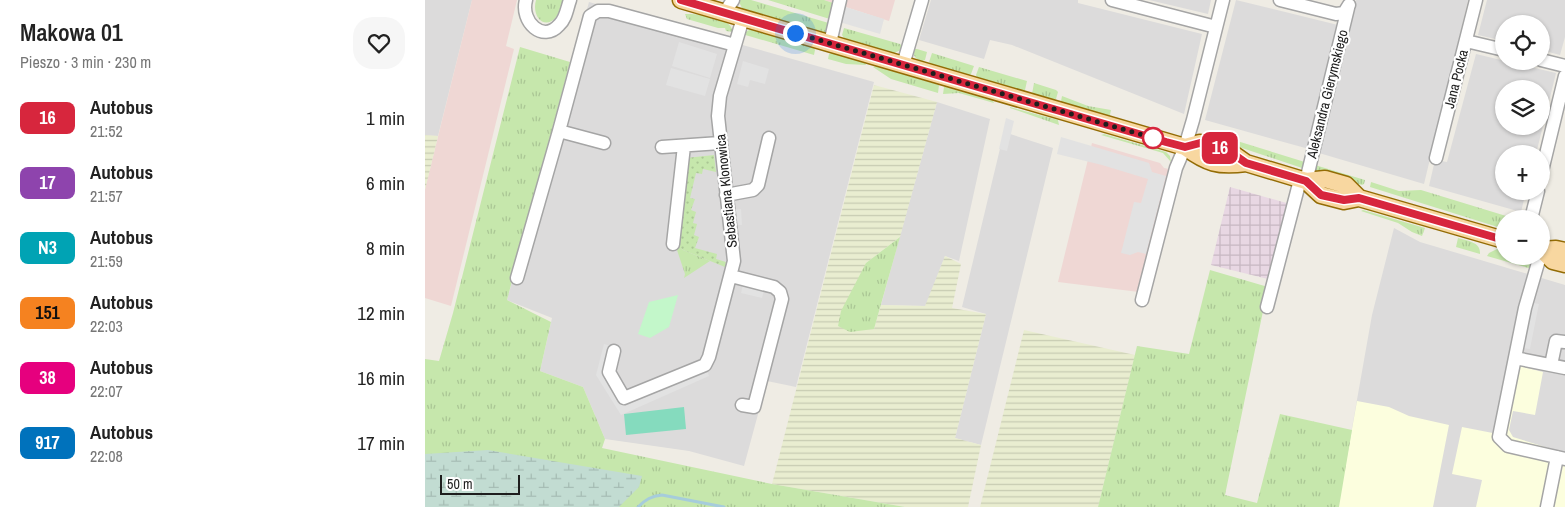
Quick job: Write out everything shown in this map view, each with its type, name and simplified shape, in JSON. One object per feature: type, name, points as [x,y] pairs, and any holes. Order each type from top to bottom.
[{"type":"main road","points":[[681,0],[729,4],[743,18],[1185,147],[1200,143],[1229,151],[1246,163],[1303,180],[1321,195],[1344,200],[1359,198],[1495,237]]},
{"type":"main road","points":[[1550,250],[1556,249],[1565,251]]},
{"type":"main road","points":[[1550,259],[1565,264]]},
{"type":"street","points":[[526,0],[524,11],[528,22],[535,28],[547,32],[557,28],[562,22],[570,0]]},
{"type":"street","points":[[830,43],[840,0]]},
{"type":"street","points":[[903,65],[922,0]]},
{"type":"street","points":[[1112,0],[1216,27]]},
{"type":"street","points":[[1143,300],[1176,168],[1193,120],[1223,0]]},
{"type":"street","name":"Aleksandra Gierymskiego","points":[[1281,0],[1337,14],[1344,13],[1349,4]]},
{"type":"street","name":"Jana Pocka","points":[[1436,158],[1476,0]]},
{"type":"street","name":"Aleksandra Gierymskiego","points":[[1267,307],[1303,180],[1349,4]]},
{"type":"street","points":[[517,278],[590,16],[598,11],[609,12],[735,45]]},
{"type":"street","name":"Sebastiana Klonowica","points":[[614,351],[609,372],[624,398],[705,365],[731,276],[733,255],[718,106],[743,18]]},
{"type":"street","points":[[1466,41],[1495,48]]},
{"type":"street","points":[[1550,62],[1565,66]]},
{"type":"street","points":[[1548,145],[1565,76]]},
{"type":"street","points":[[559,131],[604,143]]},
{"type":"street","points":[[727,195],[753,190],[758,185],[769,138]]},
{"type":"street","points":[[662,147],[721,143]]},
{"type":"street","points":[[673,244],[684,146]]},
{"type":"street","points":[[1537,265],[1525,308],[1499,437],[1509,446],[1561,458],[1547,507]]},
{"type":"street","points":[[731,276],[774,287],[780,292],[782,299],[754,407],[742,405]]},
{"type":"street","points":[[1551,365],[1556,340],[1565,342]]},
{"type":"street","points":[[1515,358],[1565,368]]},
{"type":"shaded area","points":[[425,0],[472,0],[438,136],[425,135]]},
{"type":"shaded area","points":[[472,0],[517,0],[506,46],[514,49],[451,306],[425,298],[425,189]]},
{"type":"shaded area","points":[[824,0],[895,0],[889,21]]},
{"type":"shaded area","points":[[931,0],[1078,0],[1078,3],[1202,34],[1184,114],[1012,45],[990,40],[984,59],[919,40]]},
{"type":"shaded area","points":[[1149,0],[1211,0],[1208,14]]},
{"type":"shaded area","points":[[1236,0],[1338,25],[1309,149],[1205,120]]},
{"type":"shaded area","points":[[1356,0],[1468,0],[1424,184],[1319,153]]},
{"type":"shaded area","points":[[1487,0],[1565,0],[1565,37],[1560,55],[1550,52],[1550,15],[1495,15],[1495,39],[1478,35]]},
{"type":"shaded area","points":[[589,2],[874,82],[796,387],[767,381],[744,466],[689,451],[605,439],[583,387],[540,371],[552,318],[507,300]]},
{"type":"shaded area","points":[[839,5],[884,19],[880,34],[836,21]]},
{"type":"shaded area","points":[[679,42],[717,54],[710,78],[672,66]]},
{"type":"shaded area","points":[[1476,54],[1495,59],[1495,70],[1543,70],[1556,73],[1550,97],[1550,80],[1495,80],[1495,135],[1541,135],[1538,145],[1495,145],[1495,200],[1524,200],[1521,210],[1514,210],[1429,186],[1435,160],[1447,162]]},
{"type":"shaded area","points":[[743,61],[769,69],[765,84],[750,80],[748,87],[737,84]]},
{"type":"shaded area","points":[[671,68],[710,79],[705,96],[666,85]]},
{"type":"shaded area","points":[[874,85],[937,102],[900,237],[866,263],[874,329],[881,305],[925,306],[945,256],[961,264],[952,308],[986,314],[955,438],[981,445],[968,507],[905,507],[772,484]]},
{"type":"shaded area","points":[[937,102],[990,119],[959,261],[945,256],[926,306],[881,305]]},
{"type":"shaded area","points":[[1006,118],[1014,121],[1007,151],[999,149]]},
{"type":"shaded area","points":[[1004,132],[1053,148],[981,445],[955,438],[986,314],[962,307]]},
{"type":"shaded area","points":[[425,135],[438,136],[425,190]]},
{"type":"shaded area","points":[[1061,137],[1149,163],[1152,172],[1166,176],[1146,254],[1138,252],[1130,255],[1121,253],[1134,202],[1141,203],[1148,179],[1057,154]]},
{"type":"shaded area","points":[[1092,143],[1160,163],[1164,168],[1169,169],[1139,292],[1058,282]]},
{"type":"shaded area","points":[[1230,187],[1290,204],[1272,280],[1211,265]]},
{"type":"shaded area","points":[[741,209],[742,225],[734,225],[733,210]]},
{"type":"shaded area","points":[[1394,228],[1420,242],[1565,285],[1565,507],[1338,507],[1372,315]]},
{"type":"shaded area","points":[[743,284],[764,290],[762,298],[741,293]]},
{"type":"shaded area","points":[[1533,303],[1539,304],[1530,349],[1523,348]]},
{"type":"shaded area","points":[[1024,330],[1135,355],[1098,507],[980,507]]},
{"type":"shaded area","points":[[604,344],[618,348],[615,372],[624,388],[634,394],[705,365],[709,376],[621,415],[596,375]]},
{"type":"shaded area","points":[[1519,366],[1543,372],[1535,415],[1513,411],[1509,430],[1513,437],[1565,453],[1565,507],[1476,507],[1482,480],[1452,474],[1462,427],[1503,435]]},
{"type":"shaded area","points":[[1357,401],[1389,407],[1409,416],[1449,425],[1433,507],[1338,507]]},
{"type":"green space","points":[[536,0],[563,0],[557,16],[553,20],[544,22],[540,20],[536,12]]},
{"type":"green space","points":[[738,0],[751,0],[832,24],[828,34],[742,8]]},
{"type":"green space","points":[[768,0],[824,0],[836,4],[833,20]]},
{"type":"green space","points":[[685,14],[705,15],[720,19],[731,26],[733,32],[726,31],[725,28],[718,28],[687,19]]},
{"type":"green space","points":[[844,28],[900,44],[903,47],[894,53],[844,38],[842,35]]},
{"type":"green space","points":[[751,29],[814,48],[814,55],[742,34]]},
{"type":"green space","points":[[520,47],[570,62],[507,300],[551,322],[540,371],[583,387],[605,439],[602,448],[772,484],[905,507],[425,507],[425,359],[439,361],[453,313]]},
{"type":"green space","points":[[913,49],[927,52],[925,60],[922,61],[914,56]]},
{"type":"green space","points":[[832,53],[865,63],[866,65],[846,64],[828,59],[829,54]]},
{"type":"green space","points":[[932,53],[974,66],[971,74],[931,64],[929,62]]},
{"type":"green space","points":[[876,66],[939,85],[938,93],[891,79],[873,67]]},
{"type":"green space","points":[[979,67],[1027,81],[1025,90],[977,77]]},
{"type":"green space","points":[[1034,83],[1056,90],[1058,92],[1056,99],[1032,94]]},
{"type":"green space","points":[[944,87],[993,101],[994,103],[959,93],[943,94]]},
{"type":"green space","points":[[1062,96],[1088,106],[1111,110],[1110,115],[1062,103]]},
{"type":"green space","points":[[1010,108],[1058,120],[1059,125]]},
{"type":"green space","points":[[1104,134],[1166,152],[1170,156],[1171,162],[1163,153],[1101,135]]},
{"type":"green space","points":[[1221,136],[1308,163],[1305,169],[1218,140]]},
{"type":"green space","points":[[714,155],[716,172],[703,169],[702,174],[696,173],[690,198],[695,199],[691,210],[696,212],[693,223],[697,224],[694,235],[699,237],[695,248],[717,254],[716,259],[726,262],[725,267],[683,250],[675,244],[686,158]]},
{"type":"green space","points":[[1315,165],[1365,180],[1364,184],[1315,172],[1313,170]]},
{"type":"green space","points":[[1371,182],[1399,191],[1421,190],[1495,213],[1495,226],[1370,187]]},
{"type":"green space","points":[[1361,211],[1425,228],[1422,236],[1398,223]]},
{"type":"green space","points":[[900,237],[874,329],[850,332],[838,326],[841,311],[866,263]]},
{"type":"green space","points":[[1458,238],[1476,244],[1480,254],[1456,247]]},
{"type":"green space","points":[[675,244],[683,250],[710,261],[684,278],[685,274]]},
{"type":"green space","points":[[1495,250],[1495,258],[1487,256]]},
{"type":"green space","points":[[1518,265],[1533,265],[1532,269]]},
{"type":"green space","points":[[1210,270],[1268,287],[1225,495],[1257,503],[1280,414],[1352,430],[1339,507],[1098,507],[1137,346],[1189,354]]},
{"type":"green space","points":[[678,295],[669,327],[650,338],[638,334],[649,302]]},
{"type":"green space","points":[[684,407],[686,429],[626,435],[624,414]]},
{"type":"green space","points":[[488,450],[642,476],[639,487],[619,507],[425,507],[425,454]]},
{"type":"waterway","points":[[638,507],[643,502],[662,495],[724,507]]},
{"type":"bus line","name":"16","points":[[681,0],[1166,142],[1185,147],[1200,143],[1229,151],[1246,163],[1306,181],[1321,195],[1344,200],[1359,198],[1495,238]]},
{"type":"route","points":[[795,33],[1153,138]]}]
